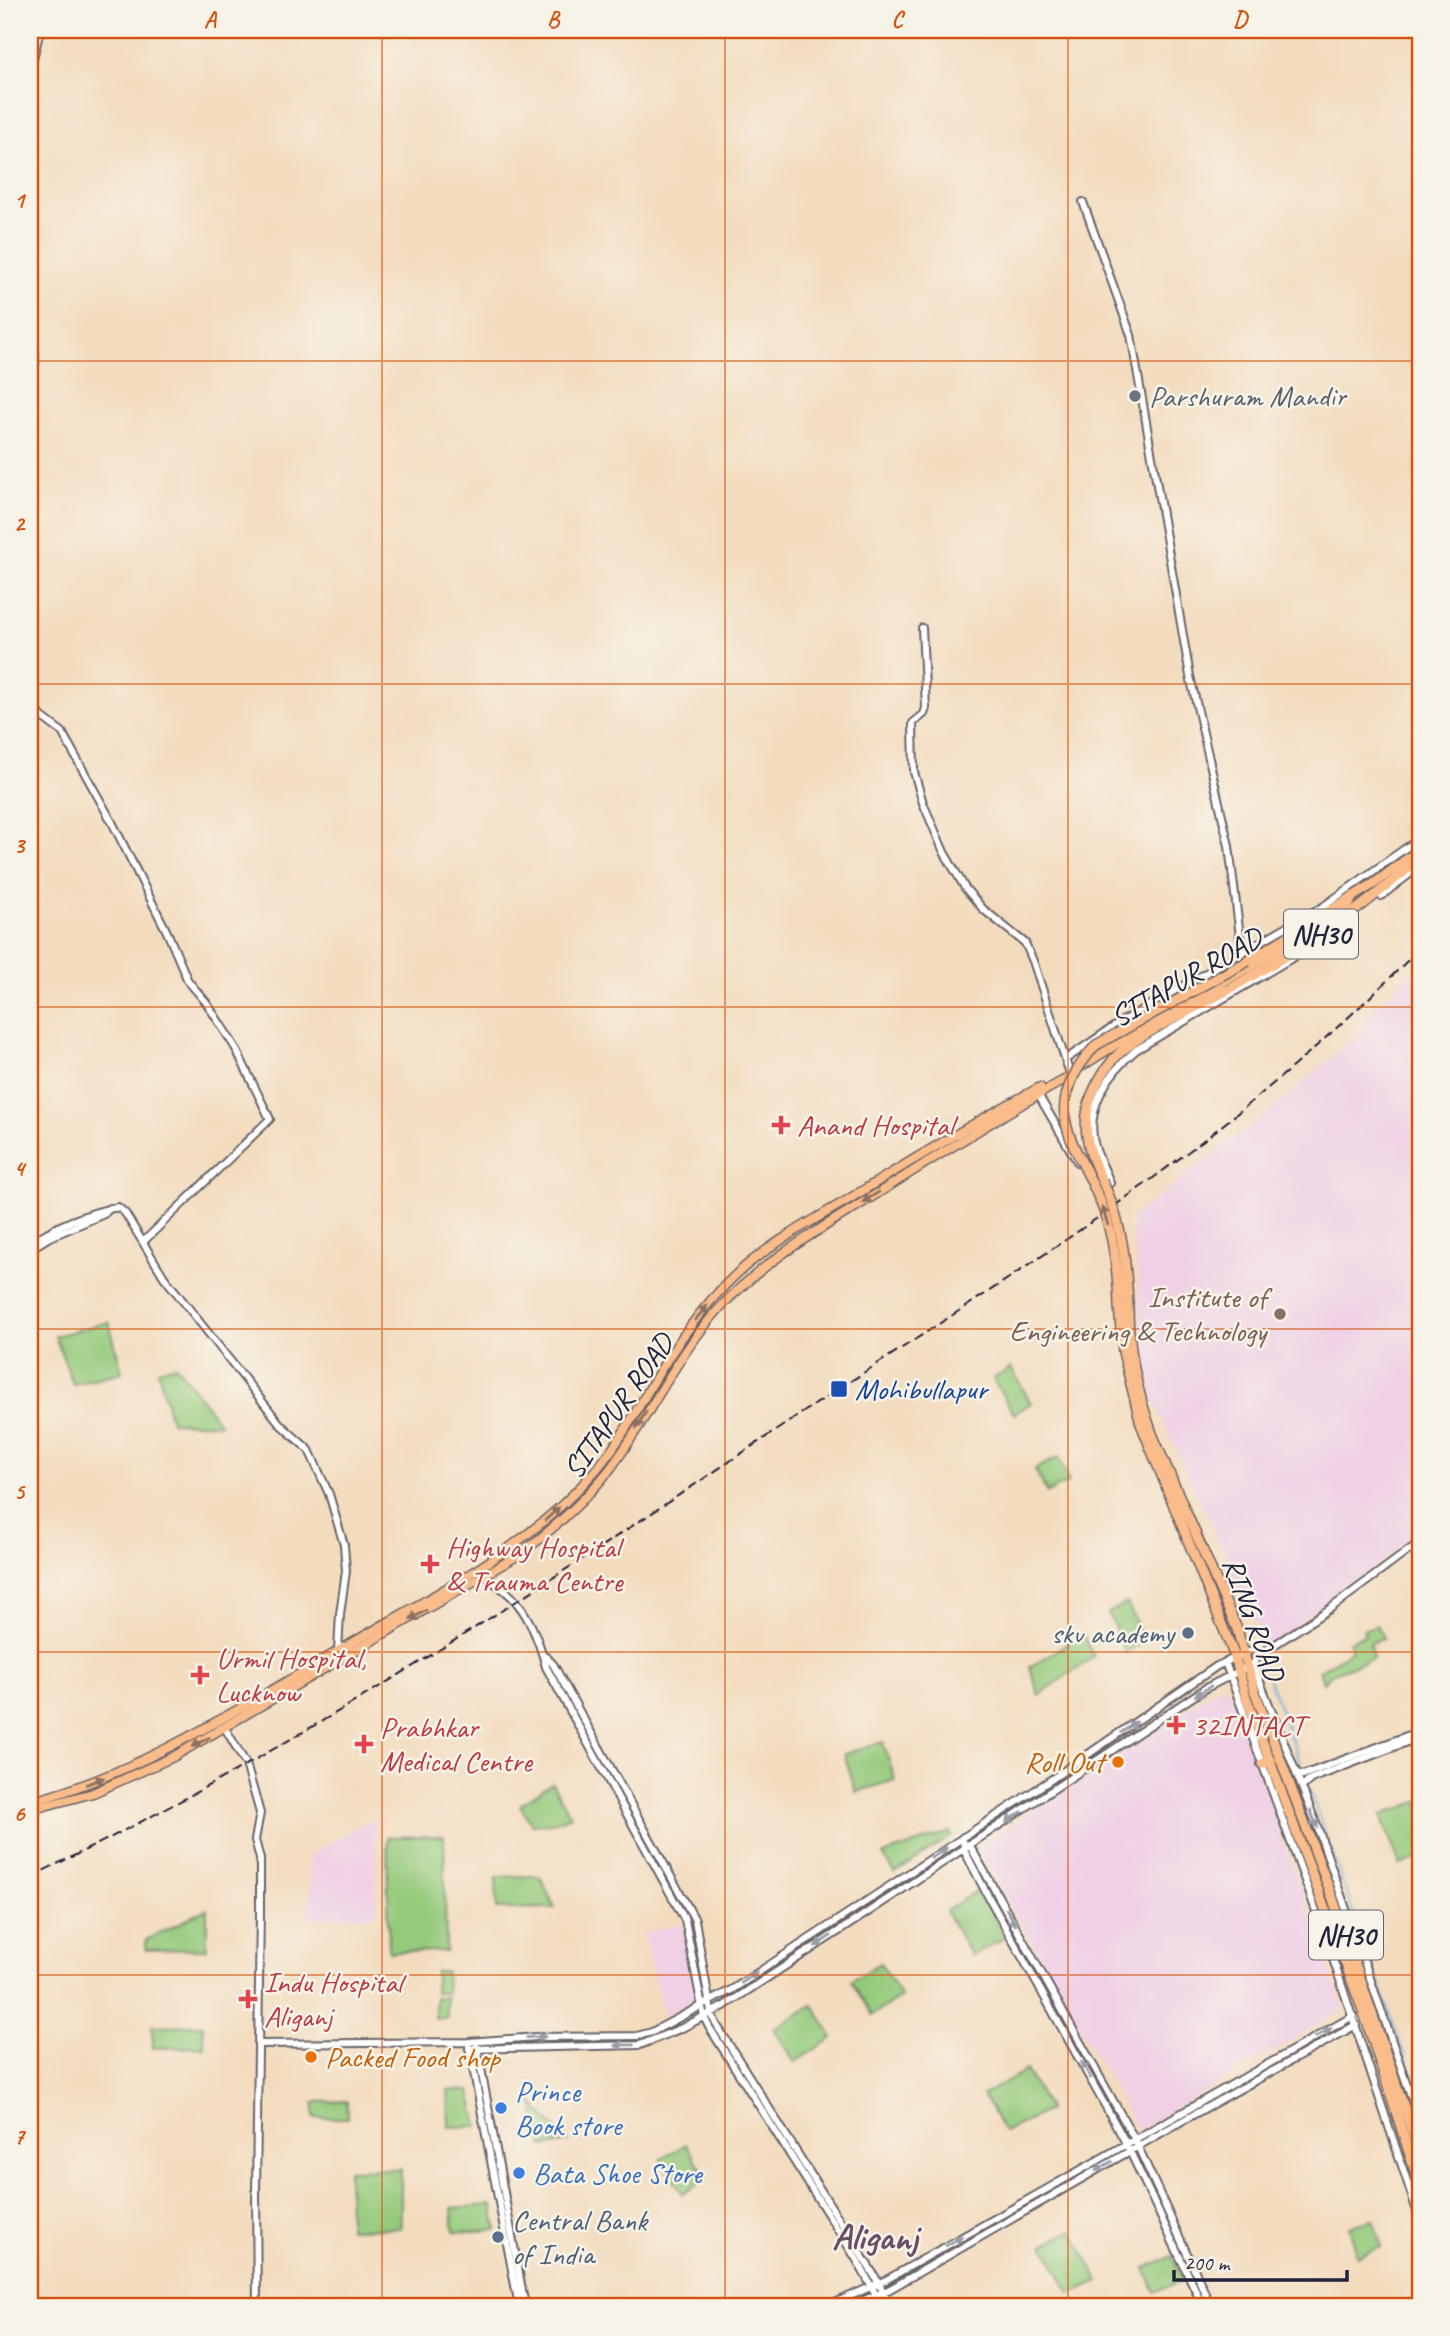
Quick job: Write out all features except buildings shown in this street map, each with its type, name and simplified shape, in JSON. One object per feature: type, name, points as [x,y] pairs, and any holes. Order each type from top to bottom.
[{"type":"highway","name":"SITAPUR ROAD","points":[[1353,897],[1420,849]]},
{"type":"highway","name":"NH30","points":[[1124,1306],[1123,1242],[1115,1208],[1087,1146],[1084,1124],[1090,1097],[1114,1058],[1134,1042],[1197,1011],[1342,919],[1420,859]]},
{"type":"highway","name":"NH30","points":[[1124,1306],[1108,1222],[1091,1178],[1068,1135],[1065,1101],[1070,1083],[1083,1059],[1096,1045],[1259,954],[1353,897]]},
{"type":"highway","points":[[1202,994],[1235,986]]},
{"type":"highway","name":"RING ROAD","points":[[1124,1306],[1142,1407],[1251,1665],[1255,1692],[1333,1899],[1400,2109],[1420,2186]]},
{"type":"highway","name":"RING ROAD","points":[[1124,1306],[1123,1352],[1141,1424],[1235,1657],[1234,1674],[1271,1761],[1400,2109],[1420,2154]]},
{"type":"highway","points":[[1262,1765],[1271,1761]]},
{"type":"main road","name":"SITAPUR ROAD","points":[[30,1802],[88,1784],[154,1756],[338,1651],[516,1544],[595,1472],[617,1443],[680,1340],[704,1310],[748,1264],[869,1186],[1303,937],[1348,907],[1353,897]]},
{"type":"main road","name":"SITAPUR ROAD","points":[[30,1811],[130,1778],[225,1728],[486,1576],[540,1539],[589,1494],[630,1438],[687,1347],[717,1311],[759,1270],[781,1252],[1036,1092]]},
{"type":"street","points":[[30,71],[40,30]]},
{"type":"street","points":[[1083,202],[1131,335],[1187,663],[1229,846],[1242,953]]},
{"type":"street","points":[[30,269],[35,362],[30,398]]},
{"type":"street","points":[[922,628],[926,708],[924,714],[913,723],[912,735],[914,772],[923,803],[944,852],[965,888],[983,909],[1025,943],[1072,1071]]},
{"type":"street","points":[[30,697],[31,704],[62,732],[152,902],[188,981],[206,1002],[235,1047],[270,1119],[143,1242]]},
{"type":"street","points":[[1066,1059],[1124,1020],[1319,909],[1420,838]]},
{"type":"street","points":[[1036,1092],[1091,1185],[1099,1191],[1104,1190],[1110,1183],[1094,1145],[1093,1120],[1097,1102],[1108,1078],[1118,1065],[1136,1050],[1197,1011],[1335,930],[1420,866]]},
{"type":"street","points":[[1319,909],[1333,909]]},
{"type":"street","points":[[1335,930],[1342,919]]},
{"type":"street","points":[[30,1243],[104,1208],[118,1207],[125,1213],[164,1278],[281,1425],[309,1450],[329,1494],[344,1545],[346,1571],[338,1651]]},
{"type":"street","points":[[30,1249],[48,1238],[104,1214],[110,1208]]},
{"type":"street","points":[[258,2045],[640,2045],[682,2028],[704,2017],[967,1847],[1206,1688],[1251,1665],[1259,1654],[1331,1608],[1420,1542]]},
{"type":"street","points":[[486,1576],[517,1604],[542,1652],[546,1667],[685,1920],[704,2017],[812,2183]]},
{"type":"street","points":[[473,2045],[537,2037],[637,2036],[652,2032],[733,1989],[1225,1662],[1252,1650],[1259,1654]]},
{"type":"street","points":[[542,1652],[553,1664],[695,1920],[711,2012],[716,2024],[880,2294],[891,2306]]},
{"type":"street","points":[[1225,1662],[1234,1674],[1262,1765],[1353,2016],[1420,2220]]},
{"type":"street","points":[[1251,1665],[1302,1787],[1420,2122]]},
{"type":"street","points":[[225,1728],[246,1764],[260,1813],[255,1840],[260,1859],[257,2306]]},
{"type":"street","points":[[1296,1773],[1303,1775],[1420,1734]]},
{"type":"street","points":[[1302,1787],[1311,1779],[1420,1734]]},
{"type":"street","points":[[963,1837],[1126,2143],[1203,2306]]},
{"type":"street","points":[[967,1847],[1135,2138],[1211,2306]]},
{"type":"street","points":[[828,2306],[875,2285],[1353,2016]]},
{"type":"street","points":[[850,2306],[880,2294],[1356,2025]]},
{"type":"street","points":[[473,2045],[519,2306]]},
{"type":"street","points":[[473,2045],[526,2306]]},
{"type":"street","points":[[1412,2096],[1420,2093]]},
{"type":"street","points":[[880,2294],[882,2306]]},
{"type":"shaded area","name":"Institute of Engineering & Technology","points":[[1420,964],[1420,1533],[1267,1646],[1148,1389],[1140,1351],[1138,1277],[1131,1217],[1267,1114],[1364,1029],[1360,1024]]},
{"type":"shaded area","points":[[1222,1685],[1230,1690],[1344,2010],[1138,2130],[977,1847]]},
{"type":"shaded area","points":[[375,1818],[377,1915],[310,1918],[309,1855]]},
{"type":"shaded area","points":[[682,1923],[698,2001],[664,2017],[644,1934]]},
{"type":"green space","points":[[109,1322],[122,1372],[73,1384],[55,1336]]},
{"type":"green space","points":[[176,1365],[220,1424],[171,1422],[158,1370]]},
{"type":"green space","points":[[1011,1368],[1031,1403],[1014,1414],[993,1379]]},
{"type":"green space","points":[[1059,1457],[1069,1482],[1047,1493],[1035,1469]]},
{"type":"green space","points":[[1127,1603],[1144,1641],[1126,1653],[1108,1613]]},
{"type":"green space","points":[[1377,1625],[1383,1638],[1370,1643],[1373,1658],[1331,1674],[1323,1683],[1319,1671],[1352,1650],[1349,1641],[1365,1635],[1363,1630]]},
{"type":"green space","points":[[1083,1634],[1094,1656],[1039,1695],[1030,1667]]},
{"type":"green space","points":[[883,1742],[895,1780],[856,1792],[844,1754]]},
{"type":"green space","points":[[552,1783],[571,1816],[552,1823],[532,1825],[520,1805]]},
{"type":"green space","points":[[1420,1801],[1420,1858],[1400,1865],[1381,1815]]},
{"type":"green space","points":[[950,1832],[952,1836],[895,1873],[883,1855]]},
{"type":"green space","points":[[444,1836],[446,1951],[389,1952],[387,1837]]},
{"type":"green space","points":[[540,1876],[555,1908],[497,1909],[496,1877]]},
{"type":"green space","points":[[979,1889],[1006,1937],[971,1956],[946,1911]]},
{"type":"green space","points":[[207,1909],[207,1949],[146,1950],[146,1940]]},
{"type":"green space","points":[[880,1963],[901,1997],[872,2015],[851,1981]]},
{"type":"green space","points":[[435,1972],[446,1972],[447,1993],[435,1993]]},
{"type":"green space","points":[[446,1997],[447,2018],[435,2018],[435,1998]]},
{"type":"green space","points":[[813,2005],[833,2038],[795,2062],[774,2029]]},
{"type":"green space","points":[[203,2025],[204,2047],[153,2048],[152,2026]]},
{"type":"green space","points":[[1026,2070],[1049,2110],[1004,2132],[983,2095]]},
{"type":"green space","points":[[448,2090],[470,2091],[478,2126],[449,2127]]},
{"type":"green space","points":[[347,2101],[347,2118],[314,2118],[314,2102]]},
{"type":"green space","points":[[533,2103],[568,2142],[543,2147]]},
{"type":"green space","points":[[686,2144],[707,2178],[683,2194],[661,2159]]},
{"type":"green space","points":[[401,2169],[401,2228],[349,2229],[348,2170]]},
{"type":"green space","points":[[492,2205],[497,2230],[454,2232],[452,2208]]},
{"type":"green space","points":[[1373,2220],[1382,2247],[1357,2256],[1349,2226]]},
{"type":"green space","points":[[1072,2230],[1099,2281],[1070,2294],[1044,2245]]},
{"type":"green space","points":[[1172,2256],[1183,2280],[1155,2292],[1145,2268]]},
{"type":"waterway","points":[[1268,1676],[1303,1771]]},
{"type":"waterway","points":[[1308,1786],[1415,2085]]},
{"type":"railway","points":[[30,1877],[131,1827],[328,1718],[520,1599],[1014,1275],[1219,1128],[1322,1041],[1420,948]]},
{"type":"place","name":"Parshuram Mandir","points":[[1135,396]]},
{"type":"place","name":"Anand Hospital","points":[[781,1125]]},
{"type":"place","name":"Institute of Engineering & Technology","points":[[1280,1314]]},
{"type":"place","name":"Mohibullapur","points":[[839,1389]]},
{"type":"place","name":"Highway Hospital & Trauma Centre","points":[[430,1564]]},
{"type":"place","name":"skv academy","points":[[1188,1633]]},
{"type":"place","name":"Urmil Hospital, Lucknow","points":[[200,1675]]},
{"type":"place","name":"32INTACT","points":[[1176,1725]]},
{"type":"place","name":"Prabhkar Medical Centre","points":[[364,1744]]},
{"type":"place","name":"Roll Out","points":[[1118,1762]]},
{"type":"place","name":"Indu Hospital Aliganj","points":[[248,1999]]},
{"type":"place","name":"Packed Food shop","points":[[311,2057]]},
{"type":"place","name":"Prince Book store","points":[[501,2108]]},
{"type":"place","name":"Bata Shoe Store","points":[[519,2173]]},
{"type":"place","name":"Central Bank of India","points":[[498,2237]]},
{"type":"district","name":"Aliganj","points":[[875,2236]]}]
